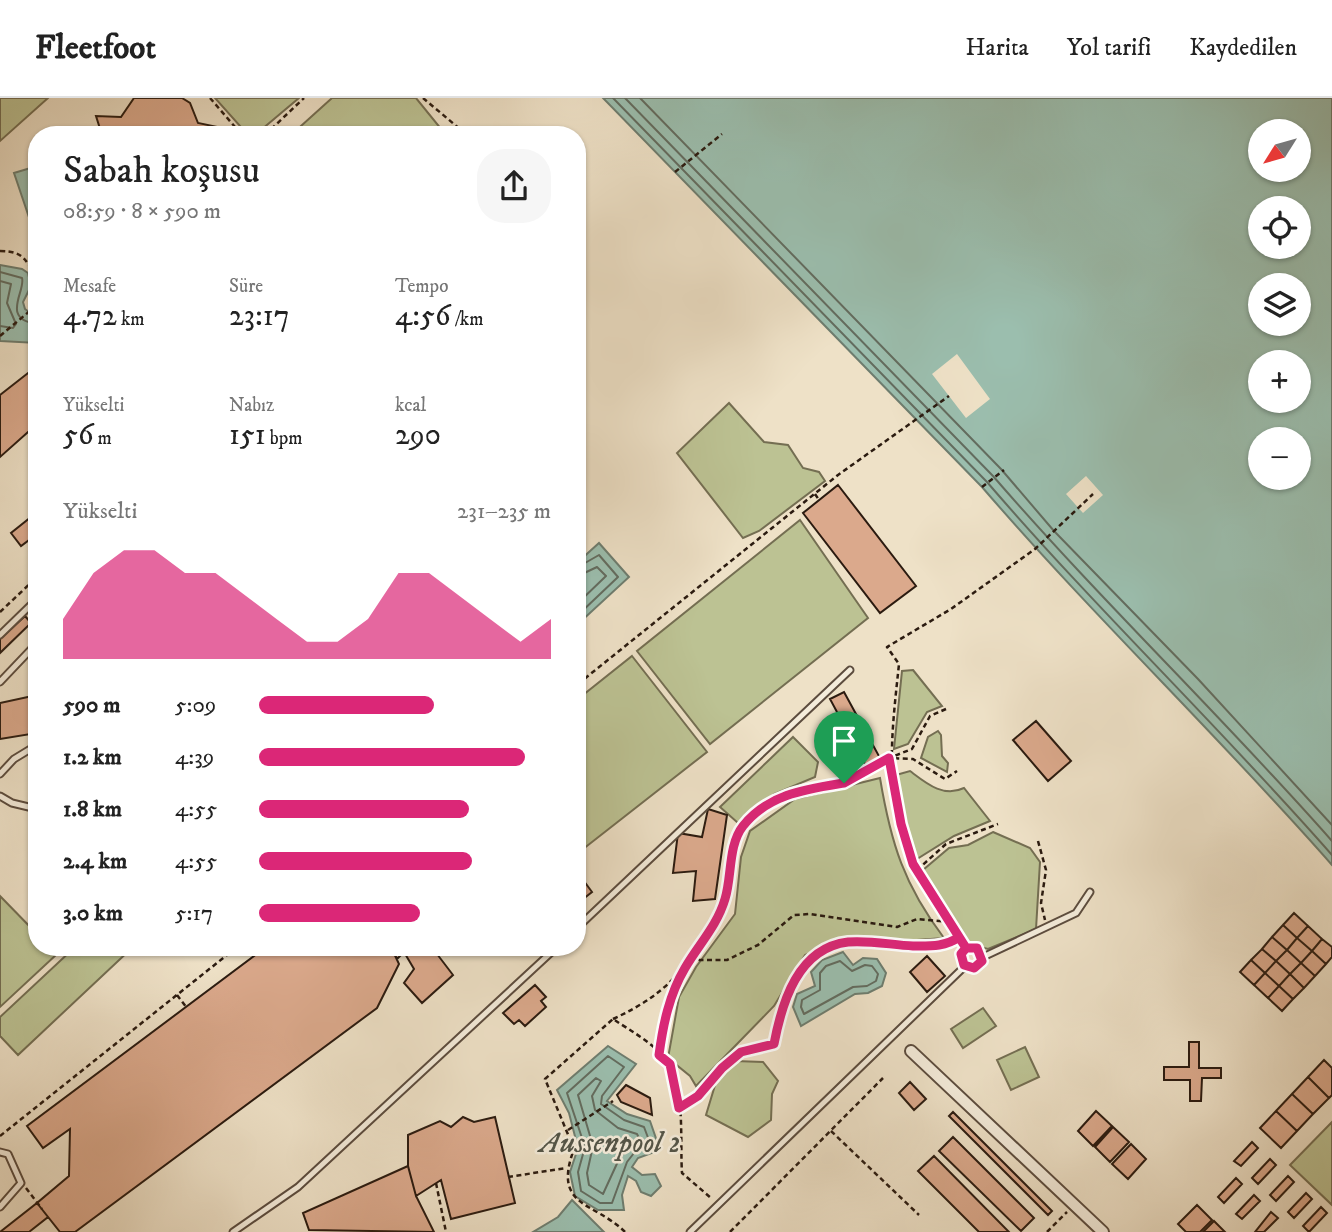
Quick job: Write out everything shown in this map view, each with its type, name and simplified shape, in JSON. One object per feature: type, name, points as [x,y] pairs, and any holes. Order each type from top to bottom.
[{"type":"street","points":[[911,1051],[1103,1232]]},
{"type":"lane","points":[[0,635],[28,608]]},
{"type":"lane","points":[[0,682],[28,652]]},
{"type":"lane","points":[[586,919],[850,670]]},
{"type":"lane","points":[[0,774],[14,759],[28,751]]},
{"type":"lane","points":[[0,796],[12,803],[28,807]]},
{"type":"lane","points":[[690,1232],[967,967],[978,967],[982,957],[1076,914],[1090,892]]},
{"type":"lane","points":[[967,967],[961,958],[966,948],[977,948],[982,957]]},
{"type":"lane","points":[[233,1232],[298,1187],[547,956]]},
{"type":"lane","points":[[0,1152],[8,1154],[21,1183],[0,1207]]},
{"type":"path","points":[[210,98],[234,126]]},
{"type":"path","points":[[274,126],[304,98]]},
{"type":"path","points":[[423,98],[456,126]]},
{"type":"path","points":[[676,172],[722,134]]},
{"type":"path","points":[[0,251],[22,256],[28,261]]},
{"type":"path","points":[[0,337],[28,313]]},
{"type":"path","points":[[586,678],[815,494],[949,396]]},
{"type":"path","points":[[982,487],[1004,470]]},
{"type":"path","points":[[815,494],[819,499]]},
{"type":"path","points":[[966,948],[917,870],[901,824],[889,758],[899,664],[887,647],[951,609],[1035,549],[1093,494]]},
{"type":"path","points":[[0,612],[28,586]]},
{"type":"path","points":[[625,1232],[613,1220],[592,1212],[571,1194],[566,1168],[574,1149],[545,1079],[613,1019],[640,1007],[660,992],[690,960],[713,929],[726,897],[734,850],[742,827],[774,800],[800,791],[844,783],[889,758],[912,749],[930,716],[946,709]]},
{"type":"path","points":[[889,758],[913,759],[945,779],[957,771]]},
{"type":"path","points":[[917,870],[946,844],[998,824]]},
{"type":"path","points":[[1038,841],[1046,870],[1041,903],[1047,929]]},
{"type":"path","points":[[690,960],[727,960],[758,946],[794,915],[810,914],[897,927],[918,919],[950,922]]},
{"type":"path","points":[[679,1108],[698,1096],[722,1068],[741,1052],[774,1044],[793,980],[815,955],[846,942],[927,946],[949,944],[959,937]]},
{"type":"path","points":[[0,1136],[226,956]]},
{"type":"path","points":[[659,1055],[663,1024],[673,991],[690,960]]},
{"type":"path","points":[[177,995],[187,1008]]},
{"type":"path","points":[[613,1019],[670,1064],[679,1108],[682,1173],[713,1200]]},
{"type":"path","points":[[730,1232],[883,1078]]},
{"type":"path","points":[[568,1130],[613,1101]]},
{"type":"path","points":[[831,1130],[919,1215]]},
{"type":"path","points":[[508,1177],[566,1168]]},
{"type":"path","points":[[21,1183],[42,1209]]},
{"type":"path","points":[[436,1183],[446,1232]]},
{"type":"path","points":[[1047,1232],[1074,1205]]},
{"type":"shaded area","points":[[0,98],[48,98],[0,141]]},
{"type":"shaded area","points":[[215,98],[299,98],[266,126],[240,126]]},
{"type":"shaded area","points":[[332,98],[416,98],[439,126],[301,126]]},
{"type":"shaded area","points":[[729,403],[764,442],[788,445],[803,468],[819,472],[825,481],[759,531],[743,538],[677,453]]},
{"type":"shaded area","points":[[800,520],[868,618],[710,744],[637,651]]},
{"type":"shaded area","points":[[632,656],[707,752],[586,847],[586,693]]},
{"type":"shaded area","points":[[913,670],[942,706],[927,712],[908,744],[894,749],[902,671]]},
{"type":"shaded area","points":[[938,731],[941,735],[942,756],[948,763],[947,772],[921,758],[928,737]]},
{"type":"shaded area","points":[[793,737],[818,762],[815,777],[774,794],[738,823],[720,807]]},
{"type":"shaded area","points":[[910,771],[942,790],[956,791],[964,788],[990,821],[954,836],[917,859],[903,813],[896,775]]},
{"type":"shaded area","points":[[880,778],[901,863],[919,900],[944,938],[903,941],[847,937],[805,955],[774,1006],[696,1086],[690,1076],[668,1058],[679,997],[696,967],[735,914],[741,857],[750,831],[795,799]]},
{"type":"shaded area","points":[[993,832],[1030,848],[1040,862],[1036,929],[988,949],[968,944],[923,870],[949,848],[968,845]]},
{"type":"shaded area","points":[[0,896],[28,925],[28,956],[55,956],[0,1007]]},
{"type":"shaded area","points":[[65,956],[123,956],[18,1055],[0,1036],[0,1017]]},
{"type":"shaded area","points":[[983,1008],[996,1026],[963,1048],[951,1029]]},
{"type":"shaded area","points":[[1025,1047],[1039,1077],[1011,1090],[997,1060]]},
{"type":"shaded area","points":[[735,1061],[763,1062],[778,1081],[772,1094],[771,1120],[748,1137],[706,1115],[716,1082]]},
{"type":"shaded area","points":[[1332,1122],[1332,1205],[1290,1165]]},
{"type":"water","points":[[603,98],[1332,98],[1332,865],[982,487]]},
{"type":"water","points":[[28,169],[28,214],[14,173]]},
{"type":"water","points":[[0,265],[22,269],[28,273],[28,292],[23,302],[28,311],[28,343],[0,341]]},
{"type":"water","points":[[599,543],[629,577],[586,617],[586,555]]},
{"type":"water","points":[[843,952],[853,965],[863,958],[877,959],[886,973],[882,986],[868,993],[855,994],[801,1026],[793,1007],[797,994],[815,986],[811,972],[822,960]]},
{"type":"water","name":"Aussenpool 2","points":[[608,1046],[636,1064],[607,1101],[627,1114],[650,1121],[660,1150],[638,1158],[632,1167],[642,1175],[655,1174],[661,1186],[651,1196],[641,1192],[636,1181],[628,1176],[622,1195],[624,1210],[598,1210],[575,1196],[570,1172],[578,1148],[569,1113],[557,1090]]},
{"type":"water","points":[[572,1200],[604,1232],[533,1232],[558,1217]]},
{"type":"pier","points":[[957,354],[990,399],[966,418],[932,374]]},
{"type":"pier","points":[[1086,476],[1103,495],[1083,513],[1066,494]]},
{"type":"building","points":[[134,98],[182,98],[190,103],[198,123],[212,126],[99,126],[96,116],[121,117]]},
{"type":"building","points":[[28,373],[28,432],[0,457],[0,395]]},
{"type":"building","points":[[838,485],[916,586],[880,613],[803,513]]},
{"type":"building","points":[[28,519],[28,541],[21,546],[11,533]]},
{"type":"building","points":[[25,616],[28,620],[28,626],[0,653],[0,639]]},
{"type":"building","points":[[844,692],[880,758],[866,766],[830,699]]},
{"type":"building","points":[[28,697],[28,734],[0,739],[0,703]]},
{"type":"building","points":[[1036,721],[1071,761],[1048,781],[1013,740]]},
{"type":"building","points":[[708,809],[727,815],[715,899],[693,901],[696,871],[673,873],[678,833],[702,837]]},
{"type":"building","points":[[586,884],[592,892],[586,897]]},
{"type":"building","points":[[1294,913],[1308,926],[1297,938],[1283,925]]},
{"type":"building","points":[[1283,925],[1297,938],[1287,950],[1272,937]]},
{"type":"building","points":[[1308,926],[1322,939],[1312,951],[1297,938]]},
{"type":"building","points":[[1272,937],[1287,950],[1276,961],[1262,949]]},
{"type":"building","points":[[1297,938],[1312,951],[1301,963],[1287,950]]},
{"type":"building","points":[[1322,939],[1332,947],[1332,957],[1326,964],[1312,951]]},
{"type":"building","points":[[1262,949],[1276,961],[1265,973],[1251,960]]},
{"type":"building","points":[[1287,950],[1301,963],[1290,974],[1276,961]]},
{"type":"building","points":[[1312,951],[1326,964],[1315,976],[1301,963]]},
{"type":"building","points":[[254,956],[395,956],[399,964],[377,1008],[75,1232],[60,1232],[37,1203],[69,1176],[70,1129],[43,1148],[27,1126]]},
{"type":"building","points":[[406,956],[439,956],[453,975],[422,1003],[404,983],[414,969]]},
{"type":"building","points":[[927,956],[945,976],[927,992],[910,972]]},
{"type":"building","points":[[1251,960],[1265,973],[1254,985],[1240,972]]},
{"type":"building","points":[[1276,961],[1290,974],[1279,986],[1265,973]]},
{"type":"building","points":[[1301,963],[1315,976],[1304,988],[1290,974]]},
{"type":"building","points":[[1265,973],[1279,986],[1268,998],[1254,985]]},
{"type":"building","points":[[1290,974],[1304,988],[1293,999],[1279,986]]},
{"type":"building","points":[[535,985],[546,997],[541,1001],[546,1007],[525,1026],[519,1020],[514,1024],[503,1013]]},
{"type":"building","points":[[1279,986],[1293,999],[1282,1011],[1268,998]]},
{"type":"building","points":[[1189,1042],[1199,1042],[1199,1068],[1221,1068],[1221,1078],[1202,1078],[1201,1101],[1190,1101],[1190,1080],[1164,1080],[1164,1067],[1189,1067]]},
{"type":"building","points":[[1324,1060],[1332,1068],[1332,1095],[1329,1098],[1308,1077]]},
{"type":"building","points":[[1308,1077],[1329,1098],[1313,1114],[1292,1094]]},
{"type":"building","points":[[910,1082],[926,1099],[914,1110],[899,1093]]},
{"type":"building","points":[[626,1085],[650,1098],[652,1115],[621,1102],[617,1095]]},
{"type":"building","points":[[1292,1094],[1313,1114],[1297,1131],[1276,1111]]},
{"type":"building","points":[[1096,1111],[1112,1126],[1093,1146],[1078,1131]]},
{"type":"building","points":[[1276,1111],[1297,1131],[1281,1148],[1260,1128]]},
{"type":"building","points":[[953,1112],[1052,1211],[1048,1215],[949,1116]]},
{"type":"building","points":[[463,1117],[474,1122],[495,1117],[515,1203],[451,1219],[441,1180],[416,1196],[408,1166],[408,1135],[440,1121],[451,1127]]},
{"type":"building","points":[[1113,1127],[1129,1142],[1110,1162],[1095,1147]]},
{"type":"building","points":[[953,1137],[1034,1218],[1021,1231],[939,1151]]},
{"type":"building","points":[[1252,1142],[1258,1148],[1241,1166],[1234,1161]]},
{"type":"building","points":[[1131,1144],[1146,1159],[1128,1179],[1112,1164]]},
{"type":"building","points":[[934,1156],[1009,1232],[979,1232],[918,1171]]},
{"type":"building","points":[[1270,1159],[1276,1165],[1258,1184],[1252,1178]]},
{"type":"building","points":[[408,1166],[416,1196],[434,1232],[309,1230],[303,1213]]},
{"type":"building","points":[[1288,1176],[1294,1182],[1276,1201],[1270,1195]]},
{"type":"building","points":[[1236,1178],[1242,1184],[1224,1203],[1218,1197]]},
{"type":"building","points":[[1306,1193],[1312,1199],[1294,1218],[1288,1212]]},
{"type":"building","points":[[1254,1195],[1260,1201],[1242,1219],[1236,1214]]},
{"type":"building","points":[[37,1203],[48,1217],[29,1232],[0,1232]]},
{"type":"building","points":[[1197,1205],[1212,1220],[1200,1232],[1186,1232],[1178,1224]]},
{"type":"building","points":[[1321,1207],[1327,1213],[1309,1232],[1303,1226]]},
{"type":"building","points":[[1271,1212],[1278,1218],[1264,1232],[1255,1232]]},
{"type":"building","points":[[1214,1221],[1225,1232],[1203,1232]]},
{"type":"route","points":[[844,783],[800,791],[774,800],[742,827],[734,850],[726,897],[713,929],[685,967],[673,991],[663,1024],[659,1055],[670,1064],[679,1108],[698,1096],[722,1068],[741,1052],[774,1044],[793,980],[815,955],[846,942],[927,946],[949,944],[959,937],[966,948],[961,954],[964,965],[974,968],[982,961],[982,954],[977,948],[966,948],[913,864],[901,824],[889,758],[844,783]]}]
